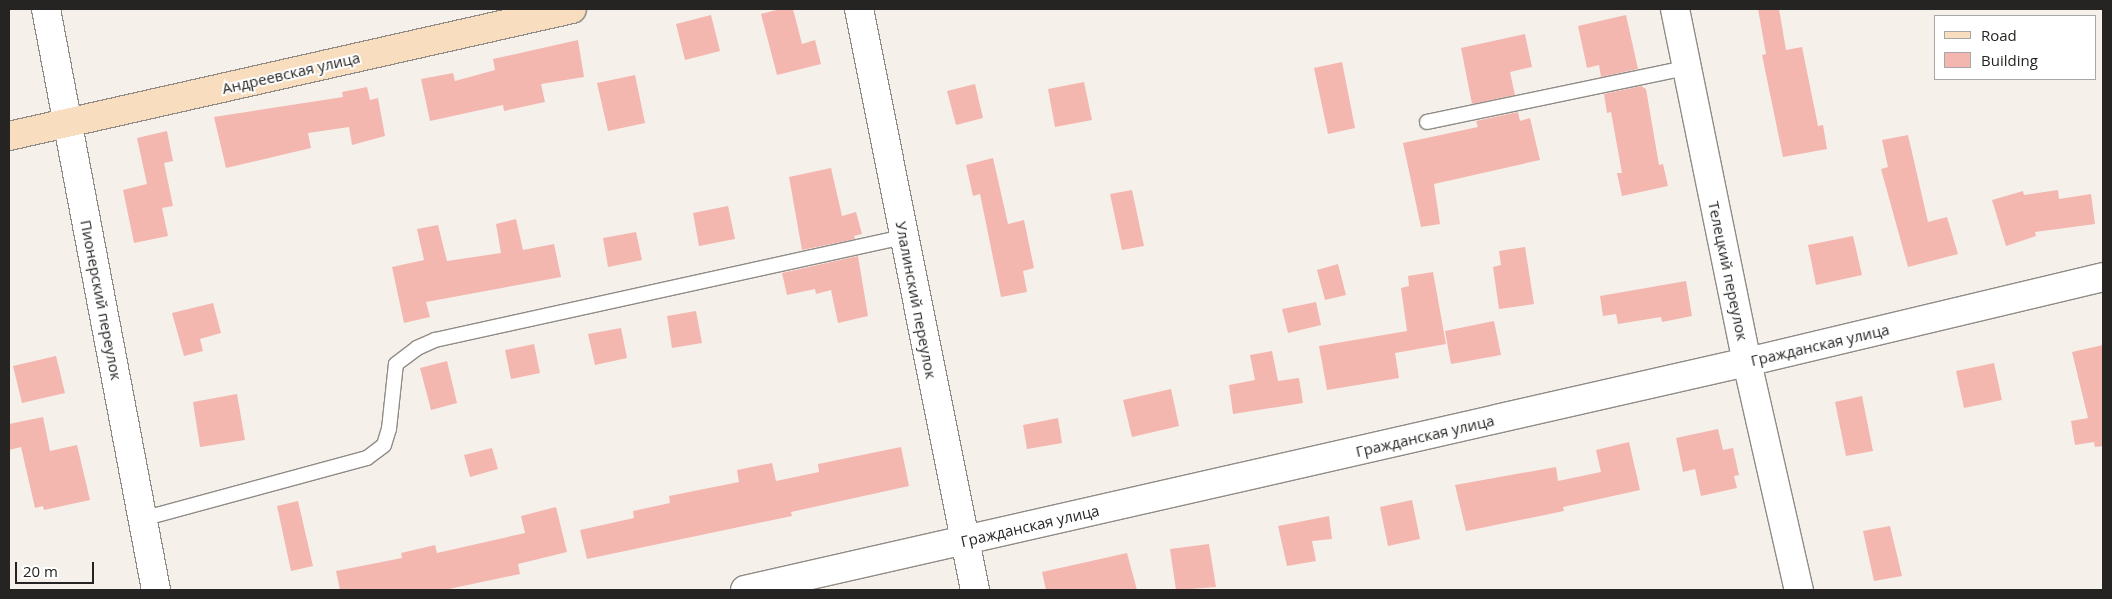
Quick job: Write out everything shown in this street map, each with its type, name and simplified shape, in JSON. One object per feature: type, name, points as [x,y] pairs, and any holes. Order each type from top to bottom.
[{"type":"street","name":"Пионерский переулок","points":[[46,9],[156,590]]},
{"type":"street","name":"Андреевская улица","points":[[9,136],[572,9]]},
{"type":"street","name":"Улалинский переулок","points":[[858,9],[974,590]]},
{"type":"street","name":"Телецкий переулок","points":[[1675,9],[1747,362],[1799,590]]},
{"type":"street","name":"Гражданская улица","points":[[746,590],[1747,362],[2103,277]]},
{"type":"lane","points":[[1427,122],[1686,68]]},
{"type":"lane","points":[[142,519],[367,458],[384,445],[389,429],[396,364],[417,348],[435,340],[904,237]]},
{"type":"building","points":[[780,9],[793,9],[802,44],[815,40],[821,64],[777,75],[761,14]]},
{"type":"building","points":[[1758,9],[1779,9],[1786,50],[1802,47],[1818,126],[1823,125],[1827,149],[1783,157],[1762,55],[1766,54]]},
{"type":"building","points":[[711,15],[720,51],[685,60],[676,24]]},
{"type":"building","points":[[1626,15],[1638,69],[1601,77],[1599,65],[1587,68],[1578,26]]},
{"type":"building","points":[[1525,34],[1532,67],[1510,72],[1515,95],[1472,104],[1461,48]]},
{"type":"building","points":[[578,40],[584,77],[541,84],[545,102],[504,111],[503,105],[430,121],[421,79],[453,73],[455,81],[495,70],[493,59]]},
{"type":"building","points":[[1342,62],[1355,128],[1328,134],[1314,68]]},
{"type":"building","points":[[635,75],[645,123],[608,131],[597,83]]},
{"type":"building","points":[[1084,82],[1092,120],[1055,127],[1048,89]]},
{"type":"building","points":[[975,84],[983,118],[956,125],[947,91]]},
{"type":"building","points":[[1641,86],[1646,89],[1659,165],[1663,164],[1668,186],[1622,196],[1617,173],[1622,173],[1611,112],[1607,113],[1604,94]]},
{"type":"building","points":[[367,87],[370,100],[378,98],[385,136],[352,145],[349,127],[308,133],[311,148],[226,168],[214,117],[343,97],[342,92]]},
{"type":"building","points":[[1518,112],[1520,121],[1530,118],[1540,160],[1434,184],[1440,224],[1421,227],[1403,143],[1478,127],[1476,121]]},
{"type":"building","points":[[167,131],[173,161],[164,163],[173,206],[162,208],[168,236],[134,243],[123,190],[147,184],[137,138]]},
{"type":"building","points":[[1908,135],[1928,222],[1947,217],[1958,254],[1908,267],[1881,169],[1888,167],[1882,140]]},
{"type":"building","points":[[993,158],[1008,224],[1024,220],[1034,268],[1023,271],[1027,292],[1001,297],[980,194],[973,196],[966,165]]},
{"type":"building","points":[[831,168],[842,216],[856,212],[862,234],[854,236],[855,239],[802,250],[789,177]]},
{"type":"building","points":[[1132,190],[1144,246],[1122,250],[1110,194]]},
{"type":"building","points":[[2058,190],[2059,199],[2091,194],[2095,224],[2035,232],[2036,236],[2006,246],[1992,200],[2023,191],[2024,195]]},
{"type":"building","points":[[728,206],[735,239],[699,246],[693,213]]},
{"type":"building","points":[[516,219],[523,250],[554,244],[561,277],[426,302],[430,317],[404,323],[392,267],[424,260],[417,229],[438,225],[447,261],[501,253],[496,224]]},
{"type":"building","points":[[636,232],[642,260],[608,267],[603,238]]},
{"type":"building","points":[[1853,236],[1862,275],[1816,285],[1808,245]]},
{"type":"building","points":[[1525,247],[1534,304],[1499,309],[1493,267],[1501,265],[1499,251]]},
{"type":"building","points":[[858,256],[868,316],[838,323],[831,290],[816,294],[815,289],[787,295],[782,273]]},
{"type":"building","points":[[1338,264],[1346,295],[1325,300],[1317,270]]},
{"type":"building","points":[[1433,272],[1446,344],[1395,353],[1399,378],[1327,390],[1319,346],[1407,331],[1401,288],[1409,286],[1408,276]]},
{"type":"building","points":[[1686,281],[1692,316],[1662,322],[1661,317],[1618,324],[1616,314],[1603,316],[1600,296]]},
{"type":"building","points":[[1316,302],[1321,325],[1288,333],[1282,309]]},
{"type":"building","points":[[213,303],[221,333],[200,339],[203,351],[184,356],[172,313]]},
{"type":"building","points":[[696,311],[702,343],[672,348],[667,316]]},
{"type":"building","points":[[1494,321],[1501,355],[1451,364],[1445,331]]},
{"type":"building","points":[[621,328],[627,358],[595,365],[588,334]]},
{"type":"building","points":[[534,344],[540,373],[511,379],[505,350]]},
{"type":"building","points":[[2103,345],[2103,446],[2095,447],[2094,442],[2075,445],[2071,421],[2088,418],[2072,352]]},
{"type":"building","points":[[1272,351],[1278,381],[1299,378],[1303,403],[1233,414],[1229,385],[1255,380],[1250,355]]},
{"type":"building","points":[[56,356],[65,393],[22,403],[13,366]]},
{"type":"building","points":[[447,361],[457,403],[431,410],[420,368]]},
{"type":"building","points":[[1994,363],[2002,400],[1964,408],[1956,371]]},
{"type":"building","points":[[1171,389],[1179,426],[1132,437],[1123,400]]},
{"type":"building","points":[[237,394],[245,440],[200,447],[193,402]]},
{"type":"building","points":[[1862,396],[1873,451],[1846,456],[1835,402]]},
{"type":"building","points":[[43,417],[50,451],[77,445],[90,500],[44,510],[43,506],[35,508],[21,447],[9,450],[9,424]]},
{"type":"building","points":[[1058,418],[1062,443],[1027,449],[1023,425]]},
{"type":"building","points":[[1718,429],[1723,450],[1733,448],[1739,475],[1734,476],[1737,488],[1701,496],[1695,469],[1683,472],[1676,438]]},
{"type":"building","points":[[1629,442],[1640,490],[1563,507],[1564,511],[1466,531],[1455,485],[1556,467],[1558,481],[1601,472],[1596,450]]},
{"type":"building","points":[[901,447],[909,486],[791,512],[792,516],[587,559],[580,530],[634,518],[633,511],[670,503],[669,496],[739,482],[737,470],[772,463],[776,481],[819,472],[818,464]]},
{"type":"building","points":[[492,448],[498,469],[470,477],[464,455]]},
{"type":"building","points":[[1412,500],[1420,539],[1388,546],[1380,507]]},
{"type":"building","points":[[298,501],[313,566],[291,571],[277,506]]},
{"type":"building","points":[[556,507],[567,552],[518,564],[520,574],[444,590],[340,590],[336,571],[402,558],[401,553],[435,545],[437,553],[525,533],[521,516]]},
{"type":"building","points":[[1329,516],[1332,539],[1312,541],[1316,561],[1287,566],[1278,526]]},
{"type":"building","points":[[1890,526],[1902,576],[1874,581],[1863,531]]},
{"type":"building","points":[[1209,544],[1216,587],[1176,590],[1170,549]]},
{"type":"building","points":[[1127,553],[1137,590],[1046,590],[1042,572]]}]
